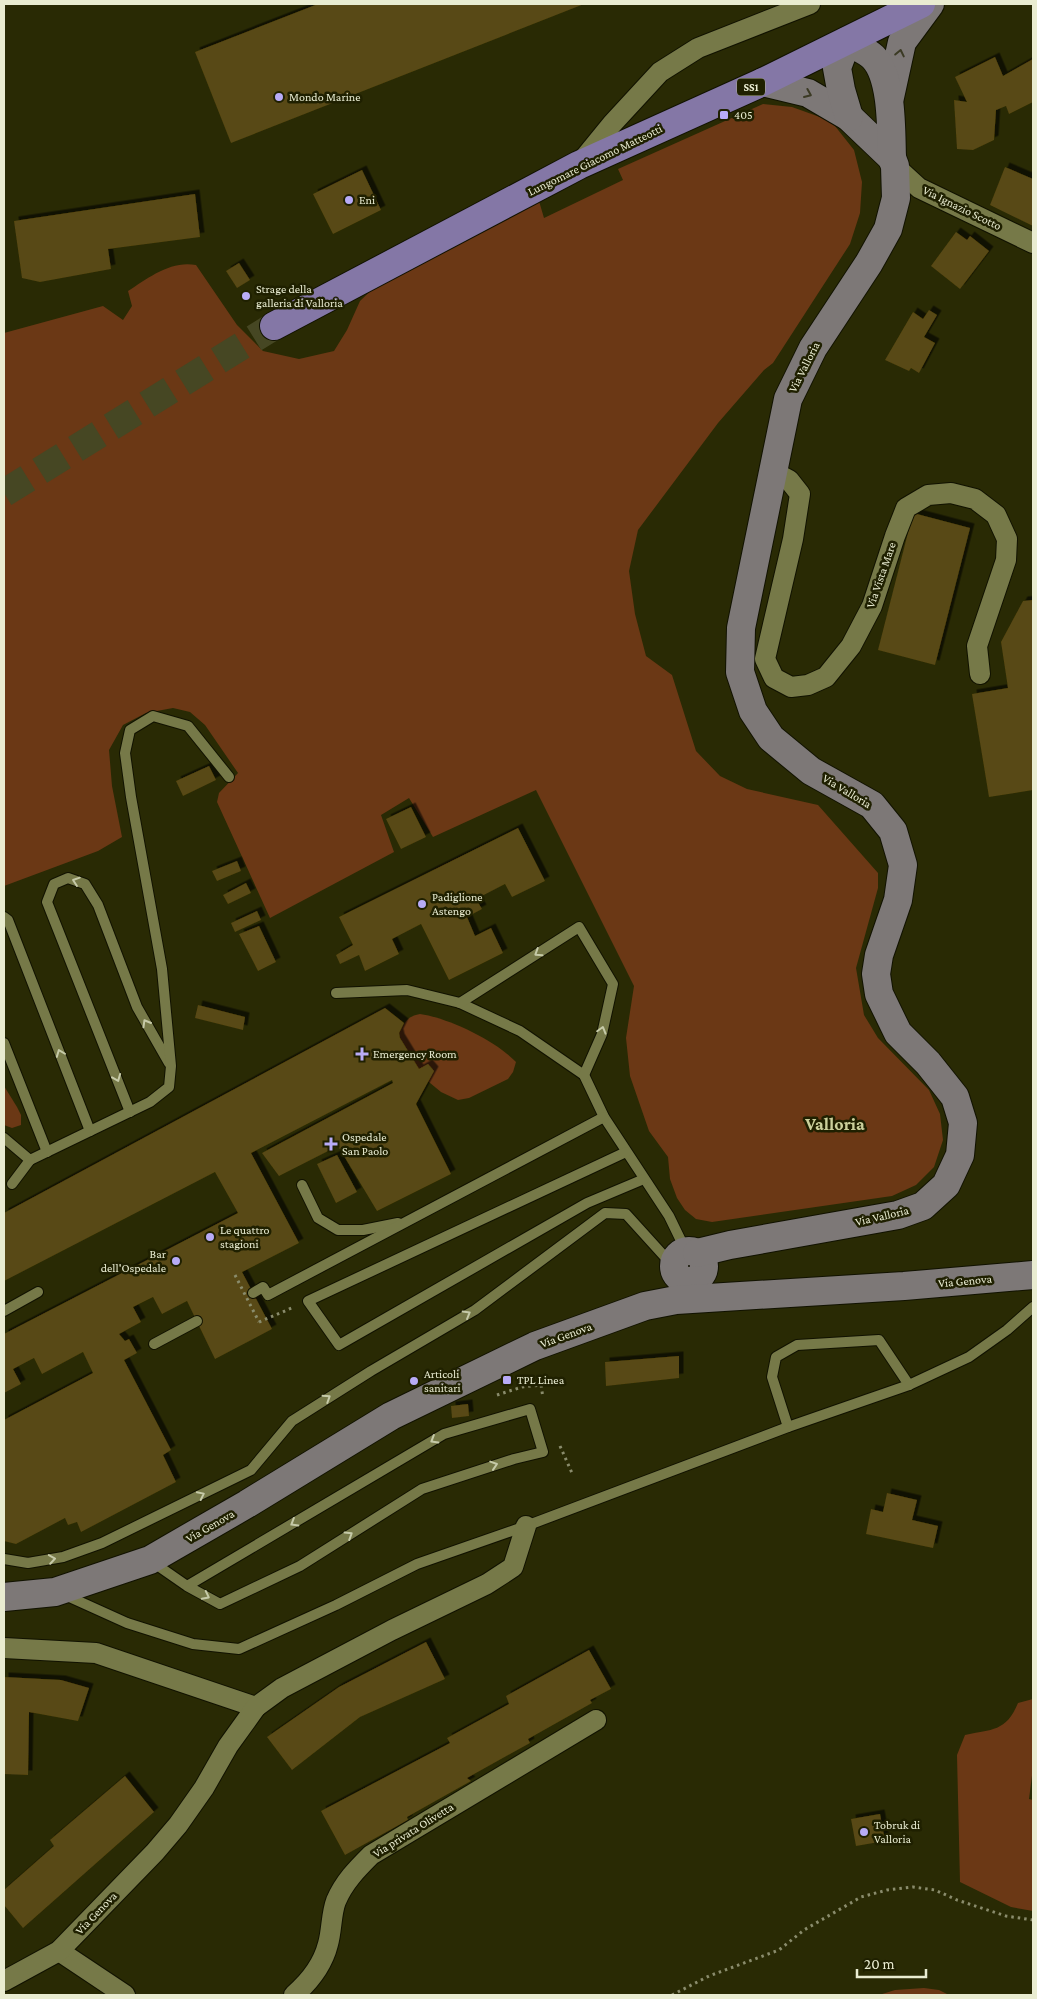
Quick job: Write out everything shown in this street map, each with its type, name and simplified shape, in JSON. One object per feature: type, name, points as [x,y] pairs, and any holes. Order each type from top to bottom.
[{"type":"main road","name":"Lungomare Giacomo Matteotti","points":[[274,326],[579,165],[763,82],[921,4]]},
{"type":"street","points":[[579,165],[612,124],[660,72],[698,48],[810,4]]},
{"type":"street","points":[[889,100],[902,42],[930,4]]},
{"type":"street","points":[[850,117],[841,90],[837,68],[847,41],[872,56],[880,65],[889,100]]},
{"type":"street","points":[[763,82],[808,93],[850,117],[893,162]]},
{"type":"street","name":"Via Valloria","points":[[687,1270],[730,1245],[898,1215],[923,1206],[946,1185],[960,1155],[963,1123],[955,1097],[928,1063],[898,1033],[880,994],[876,974],[879,955],[898,900],[903,866],[893,831],[872,805],[811,770],[771,738],[752,711],[740,672],[741,628],[788,399],[813,348],[869,263],[888,229],[896,198],[889,100]]},
{"type":"street","name":"Via Ignazio Scotto","points":[[893,162],[919,188],[1033,243]]},
{"type":"street","name":"Via Vista Mare","points":[[774,472],[789,480],[800,494],[793,539],[766,659],[774,678],[791,687],[808,684],[826,677],[851,646],[872,606],[894,536],[906,508],[928,494],[951,493],[975,498],[996,515],[1007,539],[1006,560],[977,646],[980,674]]},
{"type":"street","name":"Via Genova","points":[[4,1597],[55,1592],[150,1560],[392,1416],[535,1346],[645,1306],[665,1302],[687,1270],[904,1286],[1033,1275]]},
{"type":"street","name":"Via Genova","points":[[59,1951],[178,1826],[204,1788],[228,1746],[256,1707],[282,1688],[392,1630],[487,1584],[512,1567],[526,1526]]},
{"type":"street","points":[[4,1648],[96,1653],[256,1707]]},
{"type":"street","name":"Via privata Olivetta","points":[[294,1995],[316,1971],[328,1945],[335,1903],[347,1880],[371,1855],[596,1720]]},
{"type":"street","points":[[4,1981],[59,1951],[124,1995]]},
{"type":"lane","points":[[12,1184],[30,1160],[150,1102],[169,1087],[171,1066],[162,969],[131,797],[125,753],[130,730],[152,716],[188,726],[229,777]]},
{"type":"lane","points":[[130,1112],[47,902],[54,884],[68,878],[85,884],[98,905],[137,1007],[171,1066]]},
{"type":"lane","points":[[4,917],[8,920],[90,1131]]},
{"type":"lane","points":[[460,1003],[578,927],[613,984],[602,1034],[584,1075]]},
{"type":"lane","points":[[336,993],[408,990],[460,1003],[520,1031],[584,1075],[604,1117],[669,1216],[687,1270]]},
{"type":"lane","points":[[5,1048],[47,1152]]},
{"type":"lane","points":[[253,1293],[263,1287],[268,1295],[604,1117]]},
{"type":"lane","points":[[4,1138],[30,1160]]},
{"type":"lane","points":[[626,1152],[308,1301],[339,1346],[587,1203],[644,1179]]},
{"type":"lane","points":[[302,1185],[318,1218],[338,1230],[364,1230],[409,1221]]},
{"type":"lane","points":[[4,1559],[28,1563],[71,1554],[102,1543],[251,1470],[292,1421],[363,1375],[475,1310],[605,1213],[626,1214],[687,1270]]},
{"type":"lane","points":[[4,1311],[38,1292]]},
{"type":"lane","name":"Via Genova","points":[[55,1592],[127,1623],[193,1644],[239,1649],[336,1605],[417,1564],[526,1526],[788,1427],[909,1385],[969,1357],[1007,1330],[1033,1307]]},
{"type":"lane","points":[[154,1344],[197,1321]]},
{"type":"lane","points":[[788,1427],[772,1377],[776,1357],[797,1345],[878,1340],[909,1385]]},
{"type":"lane","points":[[150,1560],[187,1586],[220,1604],[300,1566],[422,1489],[514,1459],[543,1452],[530,1409],[444,1434],[187,1586]]},
{"type":"path","points":[[235,1275],[259,1322],[308,1301]]},
{"type":"path","points":[[558,1442],[572,1473]]},
{"type":"path","points":[[672,1995],[710,1976],[778,1950],[804,1930],[861,1896],[887,1890],[913,1887],[935,1890],[957,1900],[1006,1916],[1033,1920]]},
{"type":"shaded area","points":[[763,104],[792,107],[831,121],[854,150],[862,182],[860,213],[850,244],[773,363],[764,370],[718,423],[638,530],[629,571],[635,614],[646,656],[672,675],[696,751],[720,776],[747,789],[818,805],[878,873],[878,888],[856,968],[864,1015],[878,1038],[929,1090],[940,1114],[943,1140],[934,1167],[916,1185],[892,1196],[712,1222],[696,1219],[685,1210],[677,1198],[670,1179],[668,1157],[649,1131],[630,1076],[626,1038],[634,986],[536,790],[433,837],[409,798],[381,815],[394,852],[270,918],[217,802],[219,793],[238,773],[205,725],[190,712],[173,708],[146,713],[123,725],[109,750],[112,786],[122,837],[98,851],[4,886],[4,333],[103,306],[123,320],[132,306],[128,291],[160,271],[187,264],[196,265],[237,325],[263,351],[299,359],[334,351],[347,330],[360,301],[384,278],[539,201],[544,218],[623,180],[618,169]]},
{"type":"shaded area","points":[[420,1014],[458,1025],[497,1046],[516,1062],[513,1072],[508,1079],[469,1098],[458,1100],[441,1092],[424,1078],[400,1038],[399,1033],[409,1018]]},
{"type":"shaded area","points":[[4,1086],[21,1115],[21,1125],[12,1128],[4,1125]]},
{"type":"shaded area","points":[[1033,1699],[1033,1768],[1029,1799],[1033,1800],[1033,1911],[1011,1907],[960,1882],[957,1755],[965,1735],[997,1728],[1008,1719],[1018,1703]]},
{"type":"shaded area","points":[[924,1988],[939,1990],[949,1995],[879,1995],[895,1990]]},
{"type":"building","name":"Mondo Marine","points":[[318,4],[584,4],[231,143],[195,52]]},
{"type":"building","points":[[995,57],[1003,76],[1033,59],[1033,102],[1009,114],[1006,106],[996,110],[994,140],[973,150],[957,149],[954,100],[967,102],[955,77]]},
{"type":"building","points":[[1005,167],[1033,179],[1033,226],[990,205]]},
{"type":"building","points":[[362,170],[381,210],[333,234],[313,194]]},
{"type":"building","points":[[195,194],[200,237],[108,249],[111,269],[40,282],[22,278],[14,221]]},
{"type":"building","points":[[956,232],[967,240],[970,236],[989,251],[960,289],[931,266]]},
{"type":"building","points":[[239,263],[250,280],[237,288],[226,271]]},
{"type":"building","points":[[929,310],[937,315],[924,337],[935,343],[919,373],[911,368],[909,371],[885,360],[913,312],[923,319]]},
{"type":"building","points":[[913,513],[970,528],[935,665],[878,650]]},
{"type":"building","points":[[1033,600],[1033,790],[989,797],[972,694],[1008,688],[1001,642],[1023,601]]},
{"type":"building","points":[[209,766],[216,780],[183,796],[176,781]]},
{"type":"building","points":[[411,807],[426,837],[401,849],[386,819]]},
{"type":"building","name":"Padiglione Astengo","points":[[518,828],[545,881],[512,897],[505,884],[476,899],[482,909],[467,917],[475,936],[491,928],[503,953],[449,980],[421,924],[392,939],[399,954],[365,971],[359,955],[340,964],[336,955],[353,945],[339,917]]},
{"type":"building","points":[[237,861],[241,871],[217,881],[212,871]]},
{"type":"building","points":[[246,883],[251,893],[228,904],[223,895]]},
{"type":"building","points":[[257,911],[261,920],[235,932],[231,923]]},
{"type":"building","points":[[259,926],[276,962],[258,971],[239,934]]},
{"type":"building","points":[[198,1005],[245,1017],[243,1030],[195,1018]]},
{"type":"building","points":[[385,1008],[404,1023],[399,1033],[400,1038],[419,1069],[428,1064],[434,1071],[416,1104],[451,1174],[377,1211],[338,1146],[279,1176],[262,1153],[393,1083],[392,1080],[251,1153],[299,1243],[242,1272],[272,1329],[215,1359],[187,1301],[162,1314],[153,1297],[133,1307],[141,1322],[119,1334],[125,1341],[129,1339],[137,1353],[124,1360],[171,1450],[163,1455],[176,1482],[81,1532],[77,1522],[68,1525],[65,1518],[16,1544],[4,1541],[4,1420],[93,1373],[83,1352],[42,1374],[34,1358],[13,1369],[21,1384],[4,1393],[4,1334],[238,1213],[215,1172],[4,1281],[4,1213]]},
{"type":"building","points":[[337,1155],[357,1192],[336,1203],[317,1164]]},
{"type":"building","points":[[679,1356],[679,1378],[606,1386],[605,1362]]},
{"type":"building","points":[[468,1404],[469,1416],[452,1418],[451,1406]]},
{"type":"building","points":[[887,1493],[917,1500],[912,1520],[938,1526],[933,1548],[866,1534],[871,1509],[883,1512]]},
{"type":"building","points":[[426,1642],[445,1679],[360,1717],[292,1770],[267,1737],[339,1687]]},
{"type":"building","points":[[589,1650],[611,1689],[590,1700],[592,1703],[528,1739],[530,1743],[467,1778],[471,1781],[407,1817],[408,1820],[345,1855],[321,1811],[450,1743],[447,1738],[509,1704],[506,1696]]},
{"type":"building","points":[[4,1677],[61,1680],[89,1688],[78,1721],[29,1712],[28,1775],[4,1774]]},
{"type":"building","points":[[125,1776],[154,1812],[23,1928],[4,1905],[4,1890],[54,1846],[50,1840]]},
{"type":"building","points":[[880,1814],[885,1841],[856,1846],[851,1819]]},
{"type":"tunnel","points":[[4,493],[274,326]]},
{"type":"place","name":"Mondo Marine","points":[[279,97]]},
{"type":"place","name":"405","points":[[724,115]]},
{"type":"place","name":"Eni","points":[[349,200]]},
{"type":"place","name":"Strage della galleria di Valloria","points":[[246,296]]},
{"type":"place","name":"Padiglione Astengo","points":[[422,904]]},
{"type":"place","name":"Emergency Room","points":[[362,1054]]},
{"type":"place","name":"Ospedale San Paolo","points":[[331,1144]]},
{"type":"place","name":"Le quattro stagioni","points":[[210,1237]]},
{"type":"place","name":"Bar dell'Ospedale","points":[[176,1261]]},
{"type":"place","name":"TPL Linea","points":[[507,1380]]},
{"type":"place","name":"Articoli sanitari","points":[[414,1381]]},
{"type":"place","name":"Tobruk di Valloria","points":[[864,1832]]},
{"type":"district","name":"Valloria","points":[[835,1124]]}]
